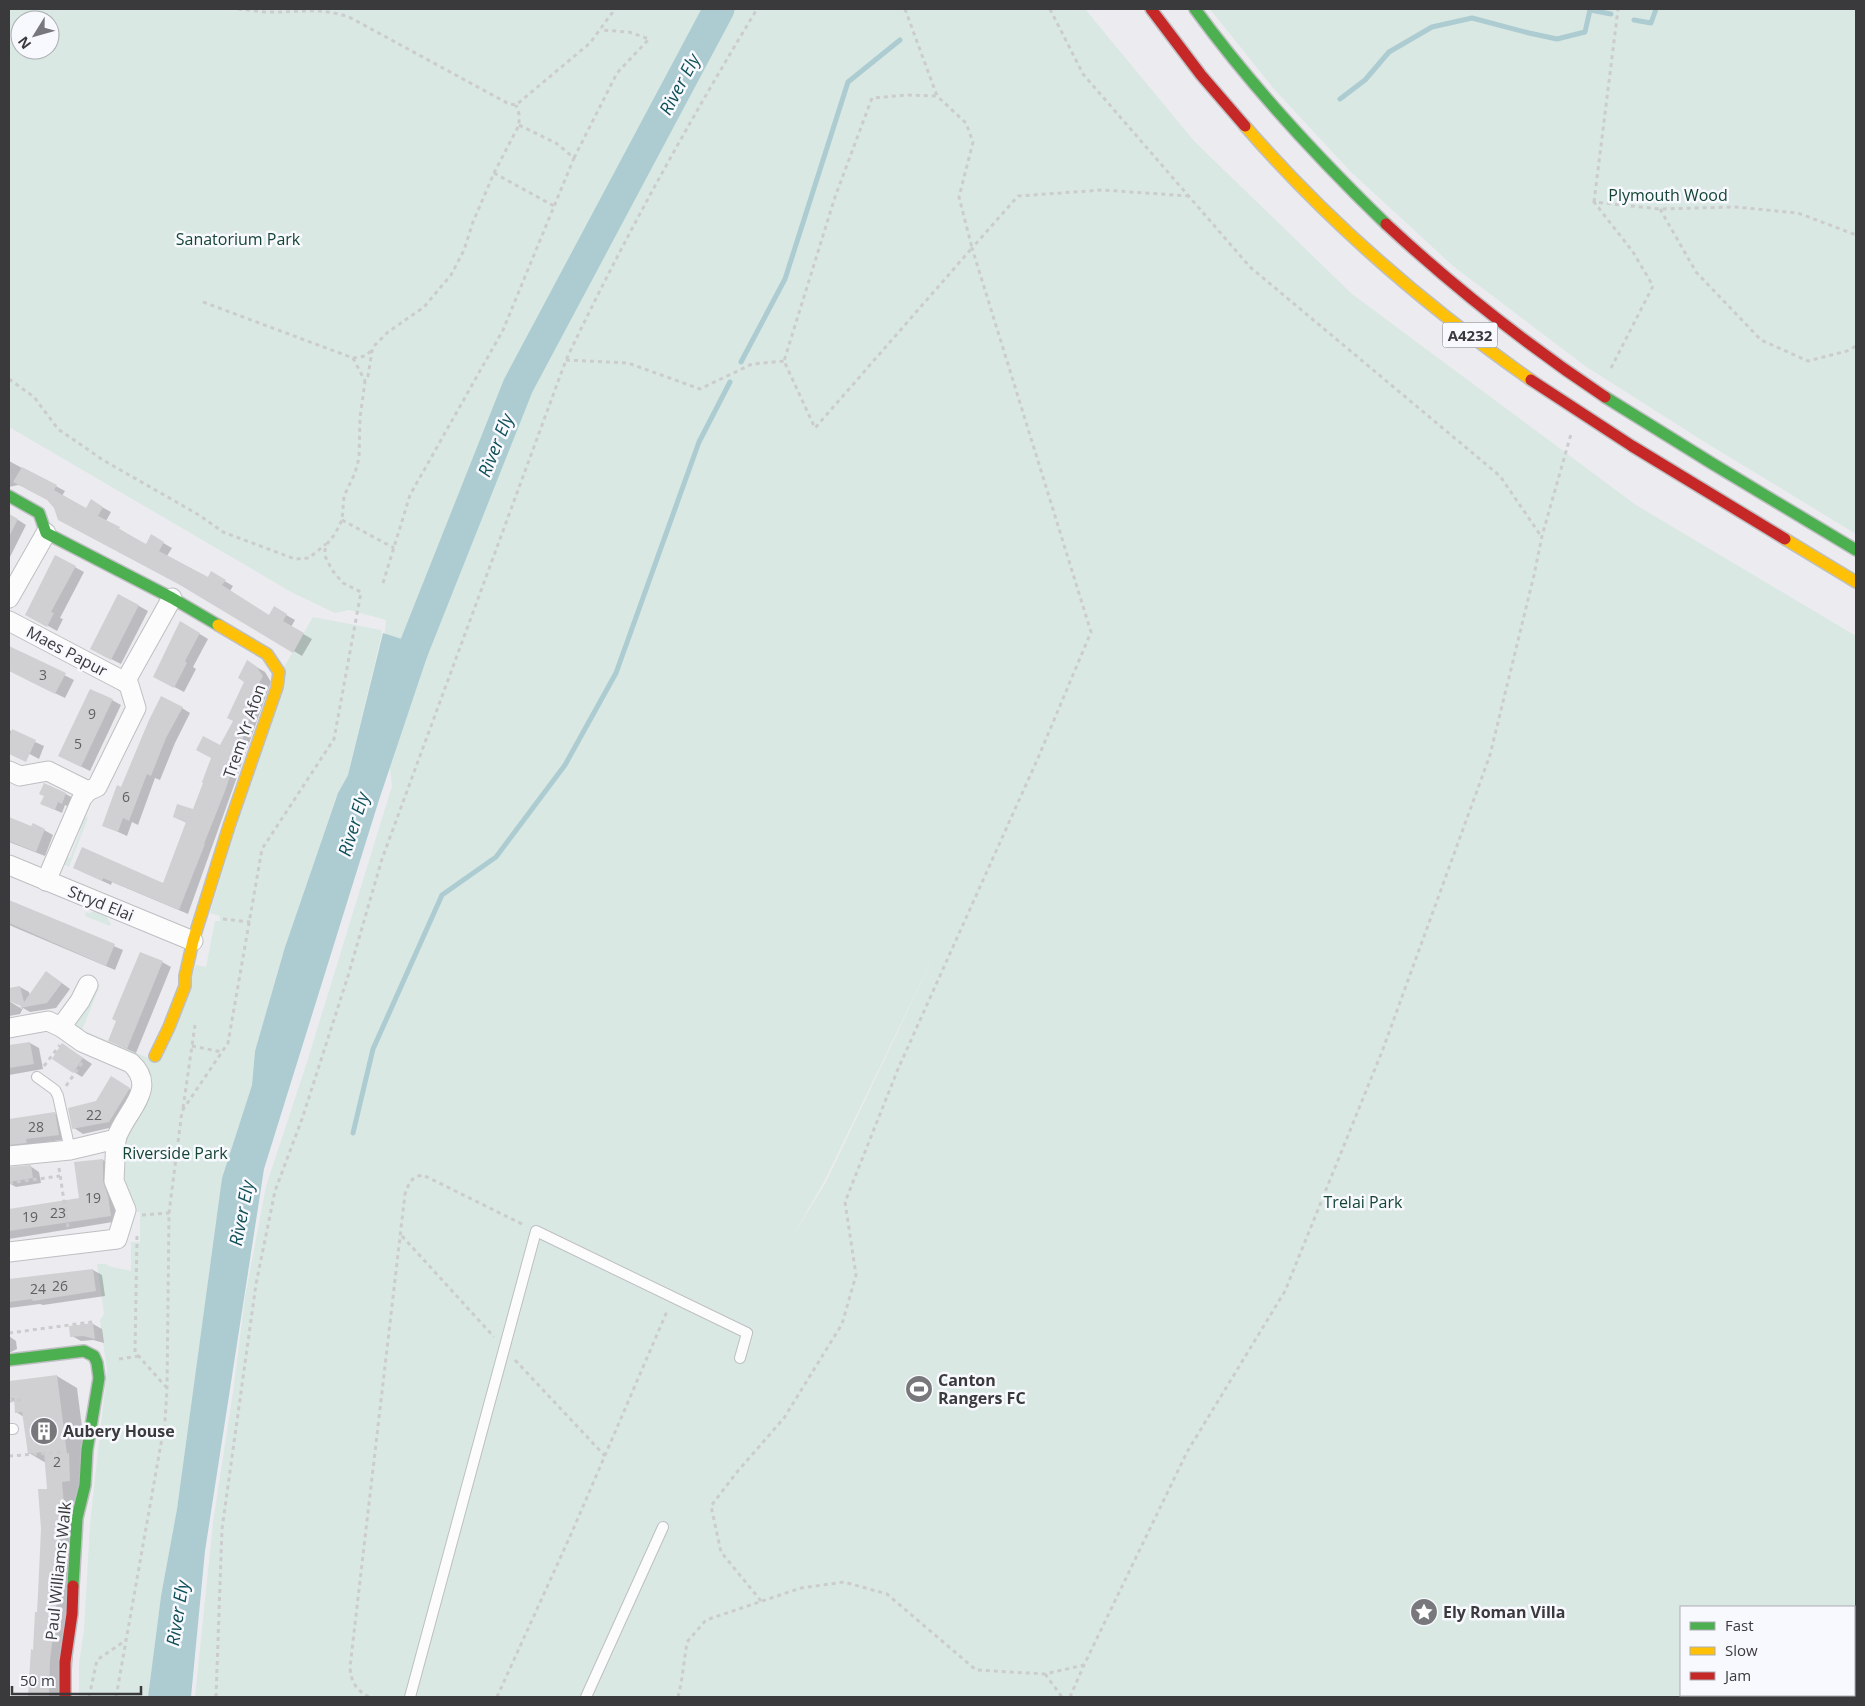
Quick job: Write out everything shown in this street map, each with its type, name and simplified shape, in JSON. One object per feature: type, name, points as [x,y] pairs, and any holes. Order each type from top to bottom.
[{"type":"main road","name":"A4232","points":[[1151,9],[1218,95],[1301,186],[1398,277],[1451,321],[1552,394],[1633,446],[1856,582]]},
{"type":"main road","name":"A4232","points":[[1194,9],[1244,74],[1324,163],[1417,253],[1469,297],[1518,336],[1594,390],[1651,427],[1856,550]]},
{"type":"main road","points":[[9,496],[39,513],[46,533]]},
{"type":"main road","name":"Trem Yr Afon","points":[[46,533],[172,598],[267,654],[278,672],[277,687],[235,805],[193,941],[184,986],[156,1056]]},
{"type":"main road","name":"Paul Williams Walk","points":[[9,1360],[84,1351],[94,1356],[97,1362],[99,1378],[87,1450],[85,1485],[77,1518],[72,1614],[64,1662],[65,1697]]},
{"type":"street","points":[[9,598],[46,533]]},
{"type":"street","points":[[46,881],[82,798],[97,787],[136,708],[129,685],[125,682],[172,598]]},
{"type":"street","name":"Maes Papur","points":[[9,621],[125,682]]},
{"type":"street","points":[[9,771],[20,776],[48,771],[88,792]]},
{"type":"street","name":"Stryd Elai","points":[[9,866],[193,941]]},
{"type":"street","points":[[65,1030],[88,985]]},
{"type":"street","points":[[9,1028],[48,1021],[82,1042],[131,1063],[137,1068],[143,1084],[142,1091],[120,1126],[116,1139],[114,1181],[126,1210],[117,1239],[9,1252]]},
{"type":"street","points":[[9,1156],[64,1155],[116,1139]]},
{"type":"lane","points":[[37,1077],[55,1090],[58,1096],[64,1155]]},
{"type":"lane","points":[[410,1697],[536,1231],[747,1333],[740,1358]]},
{"type":"lane","points":[[586,1697],[663,1527]]},
{"type":"path","points":[[238,9],[265,12],[314,10],[335,12],[395,42],[508,104],[516,105],[590,43],[615,9]]},
{"type":"path","points":[[216,1697],[222,1529],[256,1284],[275,1191],[302,1119],[348,976],[382,859],[566,360],[589,311],[700,102],[757,9]]},
{"type":"path","points":[[761,1601],[721,1552],[712,1506],[737,1472],[784,1418],[842,1324],[856,1275],[845,1202],[898,1069],[1038,758],[1091,632],[972,248],[959,197],[972,142],[966,123],[938,96],[905,9]]},
{"type":"path","points":[[1050,9],[1084,74],[1250,267],[1500,476],[1542,536]]},
{"type":"path","points":[[1611,368],[1653,286],[1633,252],[1594,202],[1618,9]]},
{"type":"path","points":[[383,583],[410,495],[503,330],[574,158],[617,73],[649,39],[629,32],[600,30]]},
{"type":"path","points":[[938,96],[908,95],[872,98],[836,197],[784,361],[815,428],[1018,196],[1102,190],[1189,196]]},
{"type":"path","points":[[203,302],[353,358],[365,356],[388,332],[424,307],[450,275],[464,250],[473,222],[494,173],[520,125],[520,114],[516,105]]},
{"type":"path","points":[[520,125],[556,143],[574,158]]},
{"type":"path","points":[[494,173],[554,206]]},
{"type":"path","points":[[1594,202],[1660,209],[1735,207],[1798,212],[1856,235]]},
{"type":"path","points":[[1660,209],[1696,272],[1760,340],[1808,361],[1847,351],[1856,346]]},
{"type":"path","points":[[365,381],[368,376],[372,350]]},
{"type":"path","points":[[9,379],[34,397],[58,429],[102,460],[199,515],[223,532],[295,559],[309,558],[327,544],[342,520],[344,496],[359,458],[360,418],[365,394],[365,381],[353,358]]},
{"type":"path","points":[[566,360],[628,363],[700,389],[752,364],[784,361]]},
{"type":"path","points":[[1070,1697],[1187,1452],[1284,1291],[1372,1076],[1490,755],[1542,536],[1572,431]]},
{"type":"path","points":[[342,520],[394,548]]},
{"type":"path","points":[[182,1111],[228,1043],[262,849],[334,739],[361,592],[343,583],[332,570],[325,556],[327,544]]},
{"type":"path","points":[[220,919],[250,922]]},
{"type":"path","points":[[116,1697],[165,1421],[169,1213],[196,1019]]},
{"type":"path","points":[[37,1077],[65,1030]]},
{"type":"path","points":[[192,1046],[222,1052]]},
{"type":"path","points":[[58,1096],[93,1047]]},
{"type":"path","points":[[64,1155],[60,1176],[68,1227]]},
{"type":"path","points":[[369,1697],[361,1693],[351,1679],[350,1667],[405,1194],[409,1183],[415,1176],[423,1175],[536,1231]]},
{"type":"path","points":[[9,1183],[60,1176]]},
{"type":"path","points":[[142,1215],[169,1213]]},
{"type":"path","points":[[137,1235],[136,1352],[167,1389]]},
{"type":"path","points":[[497,1697],[572,1532],[673,1297]]},
{"type":"path","points":[[9,1333],[92,1322]]},
{"type":"path","points":[[9,1401],[22,1400]]},
{"type":"path","points":[[9,1456],[87,1450]]},
{"type":"path","points":[[678,1697],[682,1684],[687,1642],[706,1620],[802,1588],[844,1582],[887,1594],[976,1670],[1045,1674],[1084,1665]]},
{"type":"path","points":[[89,1697],[97,1660],[126,1640]]},
{"type":"path","points":[[1045,1674],[1062,1697]]},
{"type":"green space","points":[[9,9],[1085,9],[1195,142],[1352,294],[1636,505],[1856,636],[1856,1697],[195,1697],[213,1522],[245,1297],[266,1186],[307,1062],[392,786],[380,681],[386,620],[349,610],[335,613],[293,593],[9,427]],"holes":[[[940,943],[826,1182],[790,1240],[824,1182]]]},
{"type":"green space","name":"Plymouth Wood","points":[[1210,9],[1856,9],[1856,534],[1703,441],[1585,366],[1453,266],[1350,171],[1274,89]]},
{"type":"green space","name":"Riverside Park","points":[[313,617],[381,630],[382,633],[348,775],[338,793],[285,947],[255,1051],[252,1085],[222,1178],[177,1509],[161,1596],[148,1697],[79,1697],[79,1663],[84,1630],[90,1524],[107,1370],[100,1320],[104,1314],[97,1264],[107,1264],[108,1266],[131,1271],[131,1242],[140,1242],[140,1212],[133,1211],[121,1184],[124,1136],[147,1082],[75,1029],[81,980],[82,978],[100,985],[82,1030],[158,1062],[196,965],[206,967],[215,921],[220,921],[220,916],[210,913],[284,667]]},
{"type":"green space","points":[[81,815],[88,818],[69,867],[62,863],[65,855],[70,858],[81,829],[77,826]]},
{"type":"green space","points":[[98,910],[105,913],[111,923],[110,926],[85,916],[86,912]]},
{"type":"water","points":[[383,633],[430,648],[379,800],[264,1169],[205,1551],[191,1697],[148,1697],[161,1596],[177,1509],[222,1178],[252,1085],[255,1051],[285,947],[338,793],[348,775]]},
{"type":"building","points":[[22,467],[57,485],[54,490],[86,508],[91,499],[103,507],[98,516],[120,527],[119,529],[146,544],[151,534],[164,542],[159,551],[208,577],[211,571],[226,580],[222,585],[269,615],[274,606],[287,614],[283,621],[304,633],[293,653],[180,585],[58,520],[54,508],[47,500],[13,482]]},
{"type":"building","points":[[9,514],[18,519],[9,537]]},
{"type":"building","points":[[55,555],[76,566],[51,612],[54,613],[47,627],[25,615]]},
{"type":"building","points":[[118,594],[139,605],[111,660],[90,649]]},
{"type":"building","points":[[180,621],[200,633],[185,661],[187,663],[174,688],[153,677]]},
{"type":"building","points":[[9,646],[66,673],[55,694],[9,671]]},
{"type":"building","points":[[247,660],[256,666],[263,676],[249,703],[254,706],[225,791],[179,910],[103,878],[102,881],[73,868],[82,847],[163,883],[186,822],[173,817],[177,804],[193,809],[211,758],[196,750],[203,736],[220,745],[233,721],[227,718],[244,682],[238,678]]},
{"type":"building","points":[[90,689],[113,699],[81,767],[58,756]]},
{"type":"building","points":[[161,696],[183,707],[166,738],[151,776],[147,774],[129,821],[123,818],[118,832],[102,826],[117,785],[121,787]]},
{"type":"building","points":[[12,729],[36,740],[26,762],[9,754],[9,738]]},
{"type":"building","points":[[44,783],[66,793],[62,804],[58,802],[55,810],[40,804],[44,796],[39,794]]},
{"type":"building","points":[[9,817],[31,826],[33,823],[45,829],[36,852],[9,841]]},
{"type":"building","points":[[9,900],[115,944],[106,966],[9,923]]},
{"type":"building","points":[[140,952],[163,961],[127,1049],[108,1041],[116,1021],[112,1019]]},
{"type":"building","points":[[46,971],[62,983],[47,1003],[20,1008],[21,1006],[9,1001],[9,988],[20,986],[24,1002]]},
{"type":"building","points":[[30,1042],[34,1064],[9,1068],[9,1045]]},
{"type":"building","points":[[62,1043],[83,1058],[73,1073],[52,1059]]},
{"type":"building","points":[[111,1076],[130,1088],[109,1122],[72,1129],[68,1108],[96,1101]]},
{"type":"building","points":[[55,1112],[59,1135],[26,1139],[27,1143],[9,1145],[9,1119]]},
{"type":"building","points":[[103,1159],[103,1181],[108,1196],[111,1216],[9,1231],[9,1209],[79,1198],[74,1162]]},
{"type":"building","points":[[31,1165],[33,1178],[9,1182],[9,1167]]},
{"type":"building","points":[[93,1269],[96,1291],[33,1301],[32,1299],[9,1302],[9,1279]]},
{"type":"building","points":[[93,1323],[95,1339],[83,1336],[70,1337],[69,1326]]},
{"type":"building","points":[[57,1375],[67,1454],[69,1453],[70,1481],[62,1482],[64,1505],[61,1517],[49,1697],[28,1697],[31,1649],[33,1650],[38,1594],[41,1529],[38,1489],[47,1489],[44,1452],[28,1454],[22,1412],[15,1413],[14,1398],[9,1399],[9,1381]]},
{"type":"waterway","name":"River Ely","points":[[400,683],[518,386],[719,9]]},
{"type":"waterway","points":[[1634,20],[1651,23],[1656,9]]},
{"type":"waterway","points":[[1340,99],[1365,80],[1389,52],[1432,27],[1472,18],[1557,39],[1585,32],[1590,10],[1611,14]]},
{"type":"waterway","points":[[741,362],[785,279],[848,82],[900,40]]},
{"type":"waterway","points":[[353,1133],[373,1049],[442,895],[496,857],[565,765],[616,673],[699,442],[730,382]]},
{"type":"traffic: fast","points":[[1195,9],[1262,94],[1335,173],[1386,224]]},
{"type":"traffic: fast","points":[[1605,397],[1856,550]]},
{"type":"traffic: fast","points":[[9,496],[39,513],[46,533],[172,598],[218,625]]},
{"type":"traffic: fast","points":[[9,1360],[84,1351],[94,1356],[97,1363],[99,1378],[87,1450],[85,1485],[77,1518],[73,1586]]},
{"type":"traffic: slow","points":[[1245,126],[1310,196],[1380,262],[1454,323],[1531,380]]},
{"type":"traffic: slow","points":[[1785,539],[1856,582]]},
{"type":"traffic: slow","points":[[155,1056],[185,986],[185,976],[193,941],[229,826],[277,687],[279,672],[267,654],[218,625]]},
{"type":"traffic: jam","points":[[1151,9],[1201,75],[1245,126]]},
{"type":"traffic: jam","points":[[1386,224],[1438,271],[1492,315],[1605,397]]},
{"type":"traffic: jam","points":[[1531,380],[1632,446],[1785,539]]},
{"type":"traffic: jam","points":[[65,1697],[65,1662],[72,1614],[73,1586]]},
{"type":"place","name":"Canton Rangers FC","points":[[919,1389]]},
{"type":"place","name":"Aubery House","points":[[44,1431]]},
{"type":"place","name":"Ely Roman Villa","points":[[1424,1612]]},
{"type":"park label","name":"Sanatorium Park","points":[[238,239]]},
{"type":"park label","name":"Trelai Park","points":[[1363,1202]]}]
